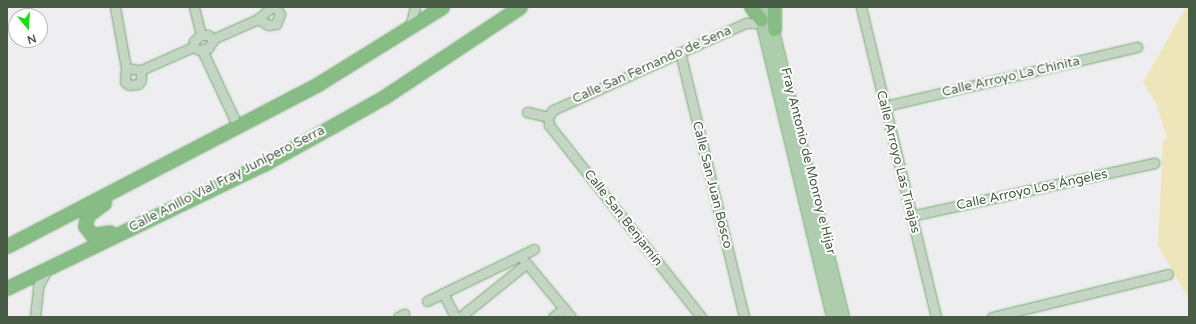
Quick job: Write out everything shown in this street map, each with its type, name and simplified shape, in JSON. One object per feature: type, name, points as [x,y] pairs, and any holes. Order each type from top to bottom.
[{"type":"highway","points":[[7,246],[318,84],[442,7]]},
{"type":"highway","name":"Calle Anillo Vial Fray Junípero Serra","points":[[7,288],[179,203],[264,164],[384,97],[518,8]]},
{"type":"highway","points":[[763,12],[774,29]]},
{"type":"highway","points":[[162,166],[150,179],[92,211],[84,220],[85,228],[92,235],[101,235],[146,214],[179,203]]},
{"type":"main road","name":"Fray Antonio de Monroy e Hijar","points":[[763,12],[833,299],[843,317]]},
{"type":"main road","name":"Fray Antonio de Monroy e Hijar","points":[[774,29],[833,299],[832,317]]},
{"type":"street","points":[[115,7],[126,68],[123,78],[129,85],[138,84],[141,80],[141,70]]},
{"type":"street","points":[[194,7],[201,35]]},
{"type":"street","points":[[126,68],[141,70],[203,50],[213,39],[258,19],[272,7]]},
{"type":"street","points":[[258,19],[268,25],[276,24],[280,17],[275,7]]},
{"type":"street","points":[[410,27],[415,7]]},
{"type":"street","name":"Calle Arroyo Las Tinajas","points":[[861,7],[936,317]]},
{"type":"street","name":"Calle San Fernando de Sena","points":[[548,117],[552,110],[746,23],[763,12]]},
{"type":"street","points":[[201,35],[213,39]]},
{"type":"street","points":[[201,35],[194,41],[203,50],[238,127]]},
{"type":"street","name":"Calle Arroyo La Chinita","points":[[885,106],[1137,47]]},
{"type":"street","name":"Calle San Juan Bosco","points":[[680,52],[744,317]]},
{"type":"street","points":[[527,112],[548,117]]},
{"type":"street","name":"Calle San Benjamín","points":[[548,117],[549,125],[701,317]]},
{"type":"street","name":"Calle Arroyo Los Ángeles","points":[[911,216],[1154,163]]},
{"type":"street","points":[[427,301],[534,249]]},
{"type":"street","points":[[520,255],[566,314],[553,317]]},
{"type":"street","points":[[460,317],[526,264]]},
{"type":"street","points":[[35,317],[38,286],[48,268]]},
{"type":"street","points":[[992,317],[1168,274]]},
{"type":"street","points":[[443,293],[455,317]]},
{"type":"shaded area","points":[[1186,7],[1189,7],[1189,299],[1158,245],[1163,141],[1167,140],[1157,105],[1143,82]]}]
